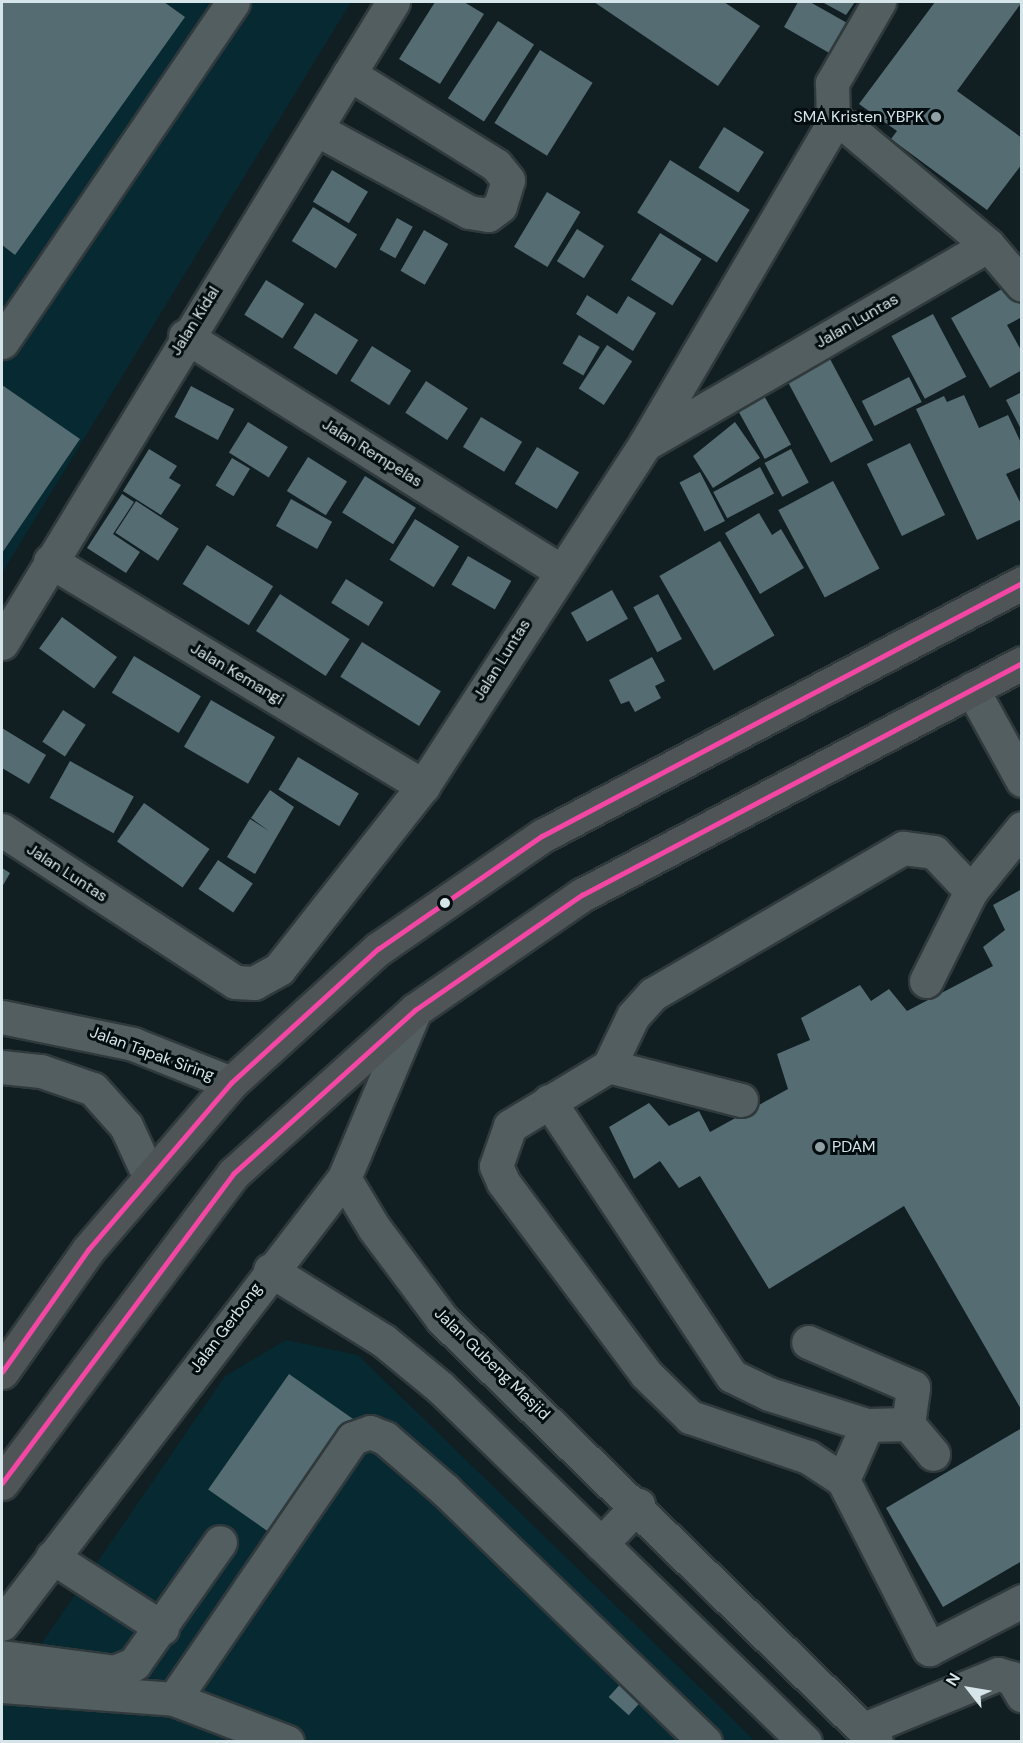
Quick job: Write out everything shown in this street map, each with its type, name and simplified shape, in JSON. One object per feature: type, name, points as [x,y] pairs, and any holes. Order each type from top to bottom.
[{"type":"main road","points":[[2,1372],[88,1250],[231,1083],[378,949],[542,836],[1022,583]]},
{"type":"main road","points":[[2,1483],[141,1289],[233,1174],[415,1011],[582,895],[1022,663]]},
{"type":"street","points":[[2,342],[233,2]]},
{"type":"street","name":"Jalan Kidal","points":[[2,643],[185,336],[393,2]]},
{"type":"street","points":[[645,444],[833,123],[832,83],[879,2]]},
{"type":"street","points":[[316,129],[469,212],[488,215],[500,206],[508,180],[496,165],[350,74]]},
{"type":"street","points":[[833,123],[849,128],[988,245],[1022,285]]},
{"type":"street","name":"Jalan Luntas","points":[[2,830],[219,974],[246,984],[279,969],[423,786],[559,570],[645,444],[988,245]]},
{"type":"street","name":"Jalan Rempelas","points":[[185,336],[559,570]]},
{"type":"street","name":"Jalan Kemangi","points":[[50,561],[423,786]]},
{"type":"street","points":[[972,689],[1022,780]]},
{"type":"street","points":[[926,981],[971,891],[1022,828]]},
{"type":"street","points":[[946,1693],[929,1649],[843,1480],[808,1457],[705,1424],[665,1395],[646,1374],[499,1175],[497,1154],[505,1133],[549,1101],[609,1066],[633,1016],[653,994],[903,848],[934,852],[971,891]]},
{"type":"street","name":"Jalan Gerbong","points":[[2,1624],[270,1270],[344,1178],[415,1011]]},
{"type":"street","name":"Jalan Tapak Siring","points":[[2,1017],[102,1035],[231,1083]]},
{"type":"street","points":[[609,1066],[741,1100]]},
{"type":"street","points":[[2,1067],[41,1071],[93,1089],[126,1126],[150,1178]]},
{"type":"street","points":[[549,1101],[719,1362],[741,1383],[867,1425],[908,1424]]},
{"type":"street","name":"Jalan Gubeng Masjid","points":[[344,1178],[374,1228],[442,1319],[638,1505],[870,1735]]},
{"type":"street","points":[[270,1270],[384,1341],[441,1387],[805,1742]]},
{"type":"street","points":[[808,1342],[913,1387],[908,1424],[933,1454]]},
{"type":"street","points":[[705,1424],[741,1383]]},
{"type":"street","points":[[843,1480],[867,1425]]},
{"type":"street","points":[[174,1699],[353,1438],[370,1432],[385,1438],[445,1490],[705,1742]]},
{"type":"street","points":[[601,1544],[638,1505]]},
{"type":"street","points":[[2,1657],[114,1672],[134,1664],[162,1628],[220,1542]]},
{"type":"street","points":[[52,1557],[162,1628]]},
{"type":"street","points":[[929,1649],[1022,1600]]},
{"type":"street","points":[[870,1735],[946,1693],[1002,1673],[1022,1695]]},
{"type":"street","points":[[2,1686],[174,1699],[286,1742]]},
{"type":"shaded area","points":[[2,2],[351,2],[2,573]]},
{"type":"shaded area","points":[[286,1340],[358,1355],[755,1741],[2,1742],[2,1701],[225,1376]]},
{"type":"building","points":[[2,2],[164,2],[185,17],[15,255],[2,245]]},
{"type":"building","points":[[435,2],[464,2],[484,14],[440,84],[399,59]]},
{"type":"building","points":[[594,2],[724,2],[760,26],[718,86]]},
{"type":"building","points":[[798,2],[810,2],[849,24],[831,54],[784,27]]},
{"type":"building","points":[[822,2],[855,2],[846,15]]},
{"type":"building","name":"SMA Kristen YBPK","points":[[935,2],[1022,2],[957,91],[1022,138],[1022,164],[987,210],[891,139],[897,131],[859,104]]},
{"type":"building","points":[[498,21],[534,44],[484,122],[448,98]]},
{"type":"building","points":[[540,50],[593,83],[547,156],[494,123]]},
{"type":"building","points":[[724,127],[764,152],[738,193],[699,168]]},
{"type":"building","points":[[670,160],[750,210],[717,262],[637,213]]},
{"type":"building","points":[[332,170],[368,192],[349,223],[313,202]]},
{"type":"building","points":[[547,192],[580,212],[547,267],[514,247]]},
{"type":"building","points":[[313,207],[357,235],[336,268],[292,241]]},
{"type":"building","points":[[397,218],[413,227],[395,258],[380,249]]},
{"type":"building","points":[[577,229],[604,246],[584,278],[557,261]]},
{"type":"building","points":[[424,230],[448,244],[425,285],[400,271]]},
{"type":"building","points":[[660,233],[702,259],[672,306],[631,280]]},
{"type":"building","points":[[266,280],[304,304],[282,339],[244,315]]},
{"type":"building","points":[[1016,281],[1022,317],[1007,325],[1022,352],[1022,370],[990,388],[951,318]]},
{"type":"building","points":[[587,295],[617,314],[628,296],[656,313],[633,351],[576,314]]},
{"type":"building","points":[[315,313],[358,340],[337,375],[293,348]]},
{"type":"building","points":[[933,314],[966,377],[925,399],[892,336]]},
{"type":"building","points":[[579,335],[600,347],[583,376],[562,364]]},
{"type":"building","points":[[607,345],[632,361],[604,405],[579,389]]},
{"type":"building","points":[[372,346],[411,370],[389,405],[350,381]]},
{"type":"building","points":[[830,359],[873,440],[831,463],[788,382]]},
{"type":"building","points":[[909,377],[922,402],[874,426],[862,401]]},
{"type":"building","points":[[426,381],[468,408],[447,440],[405,413]]},
{"type":"building","points":[[2,385],[80,439],[2,553]]},
{"type":"building","points":[[191,386],[234,409],[218,440],[175,417]]},
{"type":"building","points":[[762,392],[791,444],[765,459],[736,407]]},
{"type":"building","points":[[1022,392],[1022,431],[1006,400]]},
{"type":"building","points":[[964,395],[979,428],[1008,415],[1022,445],[1022,467],[1006,474],[1022,506],[1022,519],[977,540],[916,409],[944,396],[947,402]]},
{"type":"building","points":[[481,417],[522,442],[504,472],[463,447]]},
{"type":"building","points":[[248,422],[288,447],[269,477],[229,453]]},
{"type":"building","points":[[735,422],[760,458],[713,488],[693,456]]},
{"type":"building","points":[[910,443],[945,515],[902,536],[867,464]]},
{"type":"building","points":[[537,447],[579,472],[557,509],[515,484]]},
{"type":"building","points":[[149,449],[177,466],[169,478],[181,485],[161,515],[123,491]]},
{"type":"building","points":[[791,449],[809,483],[782,497],[765,463]]},
{"type":"building","points":[[308,457],[347,481],[326,515],[287,491]]},
{"type":"building","points":[[232,458],[250,469],[234,496],[216,485]]},
{"type":"building","points":[[760,467],[774,493],[727,518],[713,492]]},
{"type":"building","points":[[700,472],[725,521],[704,531],[680,482]]},
{"type":"building","points":[[365,476],[416,508],[393,544],[342,512]]},
{"type":"building","points":[[833,481],[879,568],[825,598],[778,510]]},
{"type":"building","points":[[122,494],[134,502],[113,534],[140,552],[126,573],[87,548]]},
{"type":"building","points":[[291,499],[332,522],[317,549],[276,526]]},
{"type":"building","points":[[136,501],[179,529],[158,561],[115,533]]},
{"type":"building","points":[[759,513],[772,535],[781,529],[804,568],[760,594],[725,533]]},
{"type":"building","points":[[415,519],[459,547],[434,587],[390,560]]},
{"type":"building","points":[[720,541],[774,635],[714,670],[659,576]]},
{"type":"building","points":[[207,545],[273,586],[249,625],[183,584]]},
{"type":"building","points":[[468,556],[511,581],[495,610],[452,585]]},
{"type":"building","points":[[346,579],[383,602],[368,626],[331,603]]},
{"type":"building","points":[[612,590],[628,619],[587,642],[571,613]]},
{"type":"building","points":[[280,594],[350,639],[326,676],[256,631]]},
{"type":"building","points":[[658,594],[682,639],[657,652],[633,607]]},
{"type":"building","points":[[62,617],[117,657],[94,689],[39,649]]},
{"type":"building","points":[[362,642],[441,691],[419,726],[340,677]]},
{"type":"building","points":[[134,656],[201,696],[179,733],[112,693]]},
{"type":"building","points":[[652,657],[665,681],[655,686],[661,698],[635,712],[629,701],[621,704],[609,680]]},
{"type":"building","points":[[211,700],[275,737],[248,784],[184,747]]},
{"type":"building","points":[[63,710],[86,725],[65,757],[42,742]]},
{"type":"building","points":[[2,728],[46,755],[29,784],[2,768]]},
{"type":"building","points":[[298,757],[359,794],[339,826],[278,790]]},
{"type":"building","points":[[70,761],[134,796],[113,833],[50,798]]},
{"type":"building","points":[[270,790],[294,807],[255,874],[227,857],[250,819],[269,831],[251,818]]},
{"type":"building","points":[[144,803],[210,849],[183,887],[117,842]]},
{"type":"building","points":[[218,860],[253,883],[233,913],[198,889]]},
{"type":"building","points":[[2,868],[10,873],[2,887]]},
{"type":"building","name":"PDAM","points":[[1022,889],[1022,1411],[904,1206],[769,1289],[700,1176],[679,1188],[660,1161],[634,1179],[609,1127],[649,1103],[669,1126],[699,1111],[710,1132],[788,1089],[777,1054],[810,1040],[801,1018],[860,985],[871,1001],[889,989],[907,1011],[993,966],[983,947],[1005,930],[993,905]]},
{"type":"building","points":[[289,1374],[355,1420],[274,1535],[208,1490]]},
{"type":"building","points":[[1022,1428],[1022,1561],[943,1607],[886,1508]]},
{"type":"building","points":[[624,1680],[644,1698],[629,1715],[609,1697]]},
{"type":"transit line","points":[[2,1372],[88,1250],[231,1083],[378,949],[542,836],[1022,583]]},
{"type":"transit line","points":[[2,1483],[233,1174],[415,1010],[582,895],[1022,663]]},
{"type":"place","name":"SMA Kristen YBPK","points":[[936,117]]},
{"type":"place","name":"PDAM","points":[[820,1147]]}]
